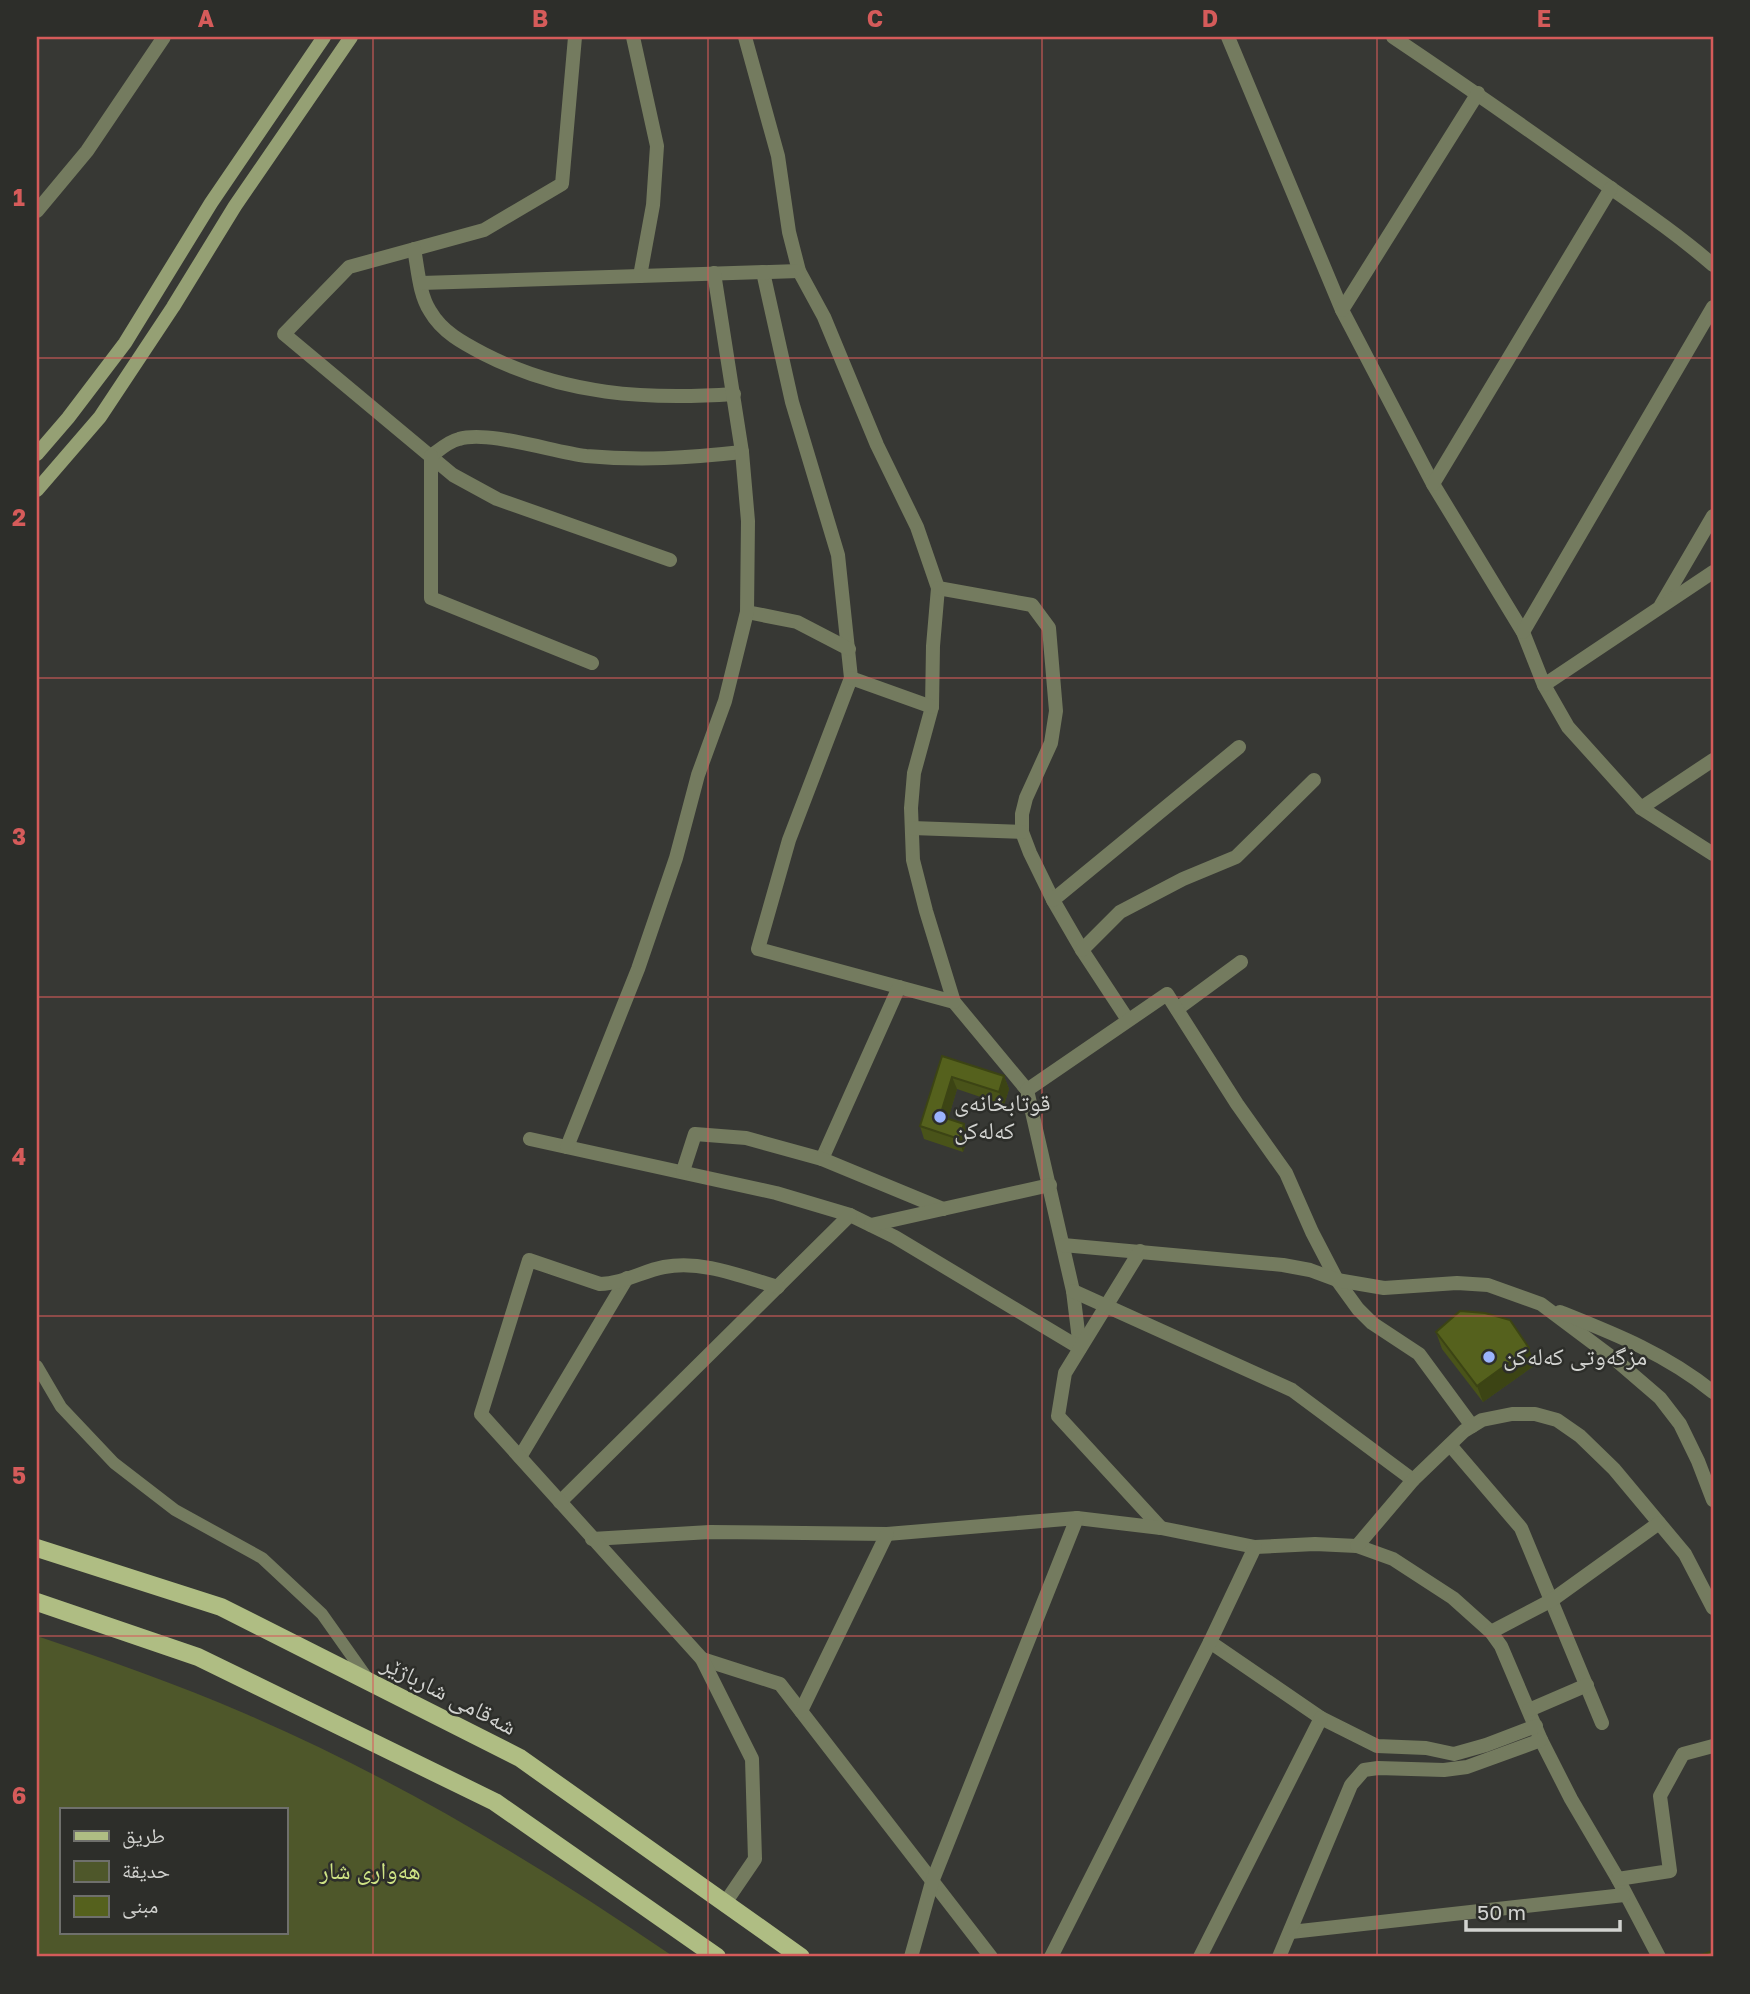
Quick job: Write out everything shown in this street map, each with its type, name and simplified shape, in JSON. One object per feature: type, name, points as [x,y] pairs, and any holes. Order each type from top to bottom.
[{"type":"main road","name":"شەقامی شارباژێر","points":[[37,1548],[221,1607],[520,1758],[801,1957]]},
{"type":"main road","points":[[37,1602],[198,1657],[495,1802],[717,1957]]},
{"type":"street","points":[[37,211],[87,151],[164,37]]},
{"type":"street","points":[[37,454],[125,343],[211,204],[324,37]]},
{"type":"street","points":[[37,490],[114,396],[235,206],[348,41],[332,37]]},
{"type":"street","points":[[575,37],[562,184],[484,230],[349,267],[284,334],[453,475],[497,499],[670,560]]},
{"type":"street","points":[[633,37],[657,146],[653,205],[640,276]]},
{"type":"street","points":[[746,37],[779,156],[789,232],[799,271],[824,317],[877,445],[917,527],[938,588],[932,707],[914,773],[911,808],[914,860],[954,1002],[1027,1090],[1073,1291],[1080,1348]]},
{"type":"street","points":[[1228,37],[1342,310],[1433,484],[1523,632],[1544,685],[1568,727],[1642,808],[1713,854]]},
{"type":"street","points":[[1393,37],[1478,93],[1692,247],[1713,265]]},
{"type":"street","points":[[1342,310],[1478,93]]},
{"type":"street","points":[[1433,484],[1611,188]]},
{"type":"street","points":[[1692,247],[1713,251]]},
{"type":"street","points":[[414,249],[424,300],[442,328],[462,343],[534,377],[586,390],[625,394],[686,397],[734,394]]},
{"type":"street","points":[[421,283],[799,271]]},
{"type":"street","points":[[763,272],[793,402],[838,555],[851,678],[789,840],[758,949],[954,1002]]},
{"type":"street","points":[[567,1147],[639,969],[676,858],[698,775],[725,701],[747,611],[748,521],[742,452],[715,273]]},
{"type":"street","points":[[1523,632],[1713,307]]},
{"type":"street","points":[[431,456],[458,439],[481,438],[499,439],[564,453],[643,460],[682,459],[742,452]]},
{"type":"street","points":[[431,456],[431,598],[592,663]]},
{"type":"street","points":[[1658,610],[1713,516]]},
{"type":"street","points":[[1544,685],[1713,572]]},
{"type":"street","points":[[938,588],[1032,605],[1049,628],[1056,712],[1051,743],[1026,798],[1022,814],[1022,832],[1053,900],[1128,1020]]},
{"type":"street","points":[[747,611],[797,622],[849,649]]},
{"type":"street","points":[[851,678],[932,707]]},
{"type":"street","points":[[1053,900],[1239,747]]},
{"type":"street","points":[[1642,808],[1713,760]]},
{"type":"street","points":[[1082,950],[1120,912],[1183,879],[1236,858],[1314,780]]},
{"type":"street","points":[[912,828],[1022,832]]},
{"type":"street","points":[[1177,1009],[1241,961]]},
{"type":"street","points":[[822,1159],[899,987]]},
{"type":"street","points":[[1027,1090],[1167,994],[1237,1104],[1286,1173],[1337,1280],[1372,1323],[1419,1354],[1472,1426]]},
{"type":"street","points":[[683,1171],[695,1133],[746,1138],[822,1159],[943,1209]]},
{"type":"street","points":[[530,1139],[776,1193],[850,1215],[895,1237],[1080,1348]]},
{"type":"street","points":[[871,1225],[1050,1185]]},
{"type":"street","points":[[560,1502],[850,1215]]},
{"type":"street","points":[[1063,1245],[1283,1265],[1310,1270],[1337,1280],[1384,1289],[1457,1283],[1488,1285],[1638,1343],[1699,1380],[1713,1392]]},
{"type":"street","points":[[1140,1251],[1066,1373],[1058,1416],[1161,1528]]},
{"type":"street","points":[[725,1903],[755,1859],[752,1759],[702,1659],[481,1414],[529,1260],[600,1284],[610,1284],[650,1270],[688,1265],[724,1271],[778,1287]]},
{"type":"street","points":[[520,1457],[627,1278]]},
{"type":"street","points":[[1073,1291],[1292,1390],[1413,1480]]},
{"type":"street","points":[[1541,1304],[1660,1398],[1680,1424],[1713,1500]]},
{"type":"street","points":[[1357,1546],[1413,1480],[1472,1426],[1482,1420],[1512,1414],[1535,1414],[1557,1420],[1580,1436],[1614,1469],[1685,1554],[1713,1608]]},
{"type":"street","points":[[1450,1445],[1521,1528],[1602,1723]]},
{"type":"street","points":[[593,1539],[710,1532],[887,1534],[1077,1518],[1161,1528],[1255,1547],[1315,1544],[1357,1546],[1393,1559],[1453,1598],[1491,1632],[1511,1665],[1538,1733],[1571,1799],[1659,1957]]},
{"type":"street","points":[[911,1957],[933,1882],[1077,1518]]},
{"type":"street","points":[[1491,1632],[1552,1600],[1659,1523]]},
{"type":"street","points":[[801,1711],[887,1534]]},
{"type":"street","points":[[1051,1957],[1255,1547]]},
{"type":"street","points":[[1210,1642],[1321,1718],[1377,1746],[1426,1748],[1454,1754],[1538,1733]]},
{"type":"street","points":[[702,1659],[780,1684],[991,1957]]},
{"type":"street","points":[[1529,1710],[1587,1685]]},
{"type":"street","points":[[1200,1957],[1321,1718]]},
{"type":"street","points":[[1279,1957],[1351,1785],[1364,1770],[1444,1770],[1467,1767],[1538,1733]]},
{"type":"street","points":[[1618,1880],[1670,1871],[1660,1796],[1683,1754],[1713,1746]]},
{"type":"street","points":[[1291,1932],[1624,1895]]},
{"type":"lane","points":[[37,1366],[61,1407],[114,1464],[175,1510],[262,1558],[323,1614],[370,1682]]},
{"type":"green space","name":"هەواری شار","points":[[37,1636],[220,1703],[357,1766],[519,1856],[674,1957],[37,1957]]},
{"type":"building","points":[[942,1056],[1004,1076],[999,1092],[952,1077],[940,1116],[964,1124],[959,1139],[920,1126]]},
{"type":"building","name":"مزگەوتی کەلەکن","points":[[1460,1311],[1485,1313],[1510,1320],[1529,1348],[1477,1386],[1436,1332]]},
{"type":"building","points":[[1713,1951],[1713,1957],[1695,1957]]},
{"type":"place","name":"قوتابخانەی کەلەکن","points":[[940,1117]]},
{"type":"place","name":"مزگەوتی کەلەکن","points":[[1489,1357]]}]
